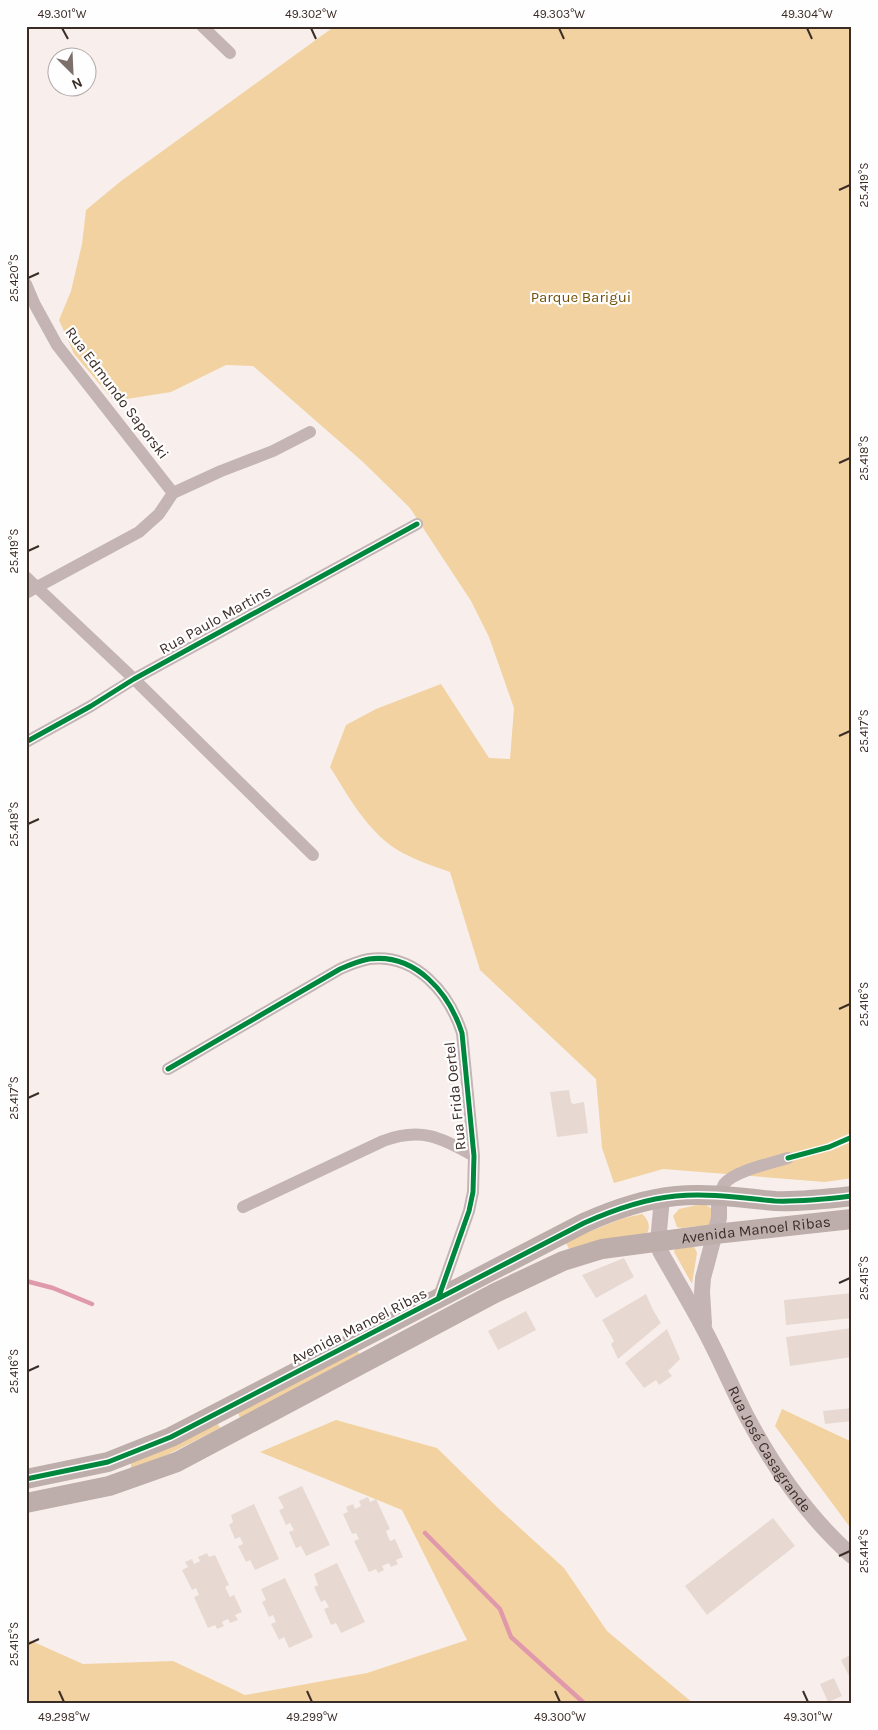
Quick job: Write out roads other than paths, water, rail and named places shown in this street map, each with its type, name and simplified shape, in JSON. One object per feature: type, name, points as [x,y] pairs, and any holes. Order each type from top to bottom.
[{"type":"main road","name":"Avenida Manoel Ribas","points":[[26,1479],[108,1462],[171,1437],[604,1214],[637,1203],[676,1196],[719,1196],[798,1201],[852,1196]]},
{"type":"main road","name":"Avenida Manoel Ribas","points":[[26,1503],[109,1486],[177,1462],[495,1293],[573,1257],[602,1250],[715,1234],[852,1219]]},
{"type":"main road","points":[[495,1293],[494,1279],[497,1274],[522,1255]]},
{"type":"main road","points":[[415,1336],[437,1310],[440,1304],[438,1299]]},
{"type":"main road","points":[[26,1490],[49,1475]]},
{"type":"street","points":[[202,26],[230,53]]},
{"type":"street","name":"Rua Edmundo Saporski","points":[[26,284],[35,305],[57,344],[173,493]]},
{"type":"street","points":[[31,590],[139,532],[159,514],[173,493],[221,470],[273,451],[310,432]]},
{"type":"street","name":"Rua Paulo Martins","points":[[26,742],[80,713],[134,679],[417,524]]},
{"type":"street","points":[[26,578],[31,590],[134,679],[313,855]]},
{"type":"street","name":"Rua Frida Oertel","points":[[168,1069],[340,969],[356,962],[370,959],[391,960],[408,965],[421,973],[445,997],[457,1018],[464,1046],[474,1156],[473,1192],[469,1211],[438,1299]]},
{"type":"street","points":[[243,1207],[399,1135],[413,1133],[427,1135],[457,1146],[474,1156]]},
{"type":"street","points":[[719,1196],[724,1184],[731,1178],[788,1158]]},
{"type":"street","name":"Rua José Casagrande","points":[[705,1331],[702,1292],[703,1278],[719,1218],[719,1196]]},
{"type":"street","points":[[658,1242],[662,1198]]},
{"type":"street","name":"Rua José Casagrande","points":[[658,1242],[660,1251],[705,1331],[747,1416],[777,1468],[814,1517],[852,1556]]},
{"type":"waterway","points":[[26,1281],[53,1288],[92,1304]]},
{"type":"waterway","points":[[425,1533],[500,1609],[511,1637],[587,1704]]},
{"type":"park label","name":"Parque Barigui","points":[[581,297]]}]
